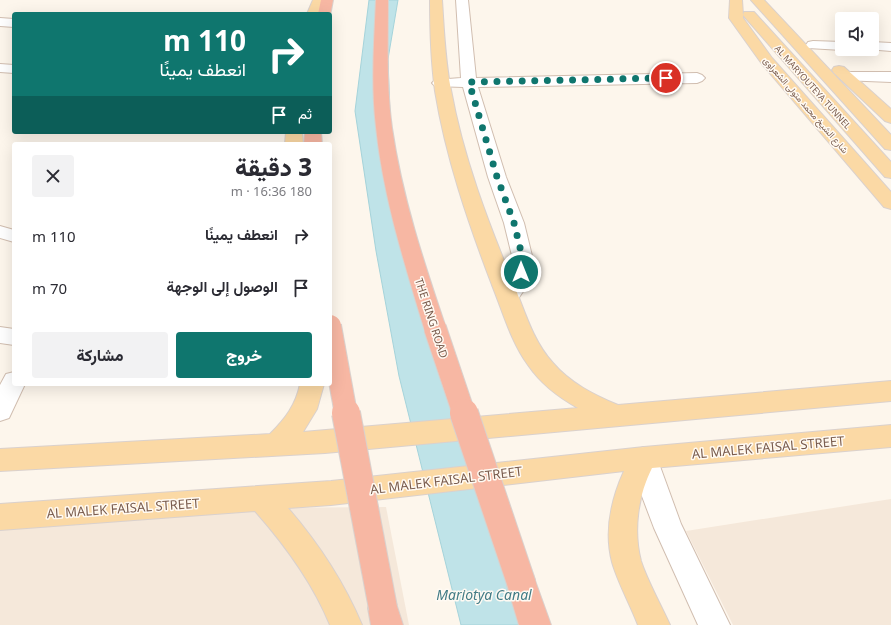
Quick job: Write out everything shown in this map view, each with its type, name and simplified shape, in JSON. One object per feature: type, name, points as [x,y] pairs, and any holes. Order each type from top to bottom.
[{"type":"highway","points":[[325,12],[327,0]]},
{"type":"highway","name":"THE RING ROAD","points":[[382,0],[380,68],[381,99],[391,172],[401,217],[416,268],[535,625]]},
{"type":"highway","points":[[332,336],[386,625]]},
{"type":"main road","points":[[315,12],[318,0]]},
{"type":"main road","points":[[436,0],[435,31],[440,83],[460,166],[474,211],[527,345],[543,369],[554,380],[572,394],[592,405],[615,414]]},
{"type":"main road","name":"AL MARYOUTEYA TUNNEL","points":[[736,0],[891,173]]},
{"type":"main road","name":"شارع الشيخ محمد متولى الشعراوى","points":[[736,0],[736,18],[767,61],[891,203]]},
{"type":"main road","points":[[757,0],[784,17],[890,117]]},
{"type":"main road","name":"AL MARYOUTEYA TUNNEL","points":[[757,0],[891,145]]},
{"type":"main road","points":[[277,444],[298,421],[311,393],[312,386]]},
{"type":"main road","points":[[0,460],[325,442],[615,414],[891,391]]},
{"type":"main road","name":"AL MALEK FAISAL STREET","points":[[0,517],[331,493],[644,458],[891,436]]},
{"type":"main road","points":[[644,458],[634,476],[626,497],[622,519],[623,538],[626,558],[654,625]]},
{"type":"main road","points":[[260,497],[282,521],[303,548],[322,578],[346,625]]},
{"type":"street","points":[[462,0],[469,82],[497,177],[514,223],[524,264],[518,281],[508,297]]},
{"type":"street","points":[[0,22],[12,23]]},
{"type":"street","points":[[813,45],[835,46]]},
{"type":"street","points":[[879,46],[891,47]]},
{"type":"street","points":[[0,68],[12,69]]},
{"type":"street","points":[[847,77],[891,77]]},
{"type":"street","points":[[440,83],[697,78]]},
{"type":"street","points":[[0,232],[12,235]]},
{"type":"street","points":[[0,335],[12,337]]},
{"type":"street","points":[[0,411],[12,385]]},
{"type":"street","points":[[644,458],[654,491],[668,528],[714,625]]},
{"type":"shaded area","points":[[891,499],[891,625],[733,625],[686,531]]},
{"type":"shaded area","points":[[386,507],[409,625],[0,625],[0,510]]},
{"type":"water","name":"Mariotya Canal","points":[[369,0],[398,0],[388,59],[390,115],[401,210],[526,625],[461,625],[399,376],[376,251],[355,111]]},
{"type":"route","points":[[521,272],[524,264],[514,223],[497,177],[469,82],[666,78]]}]
